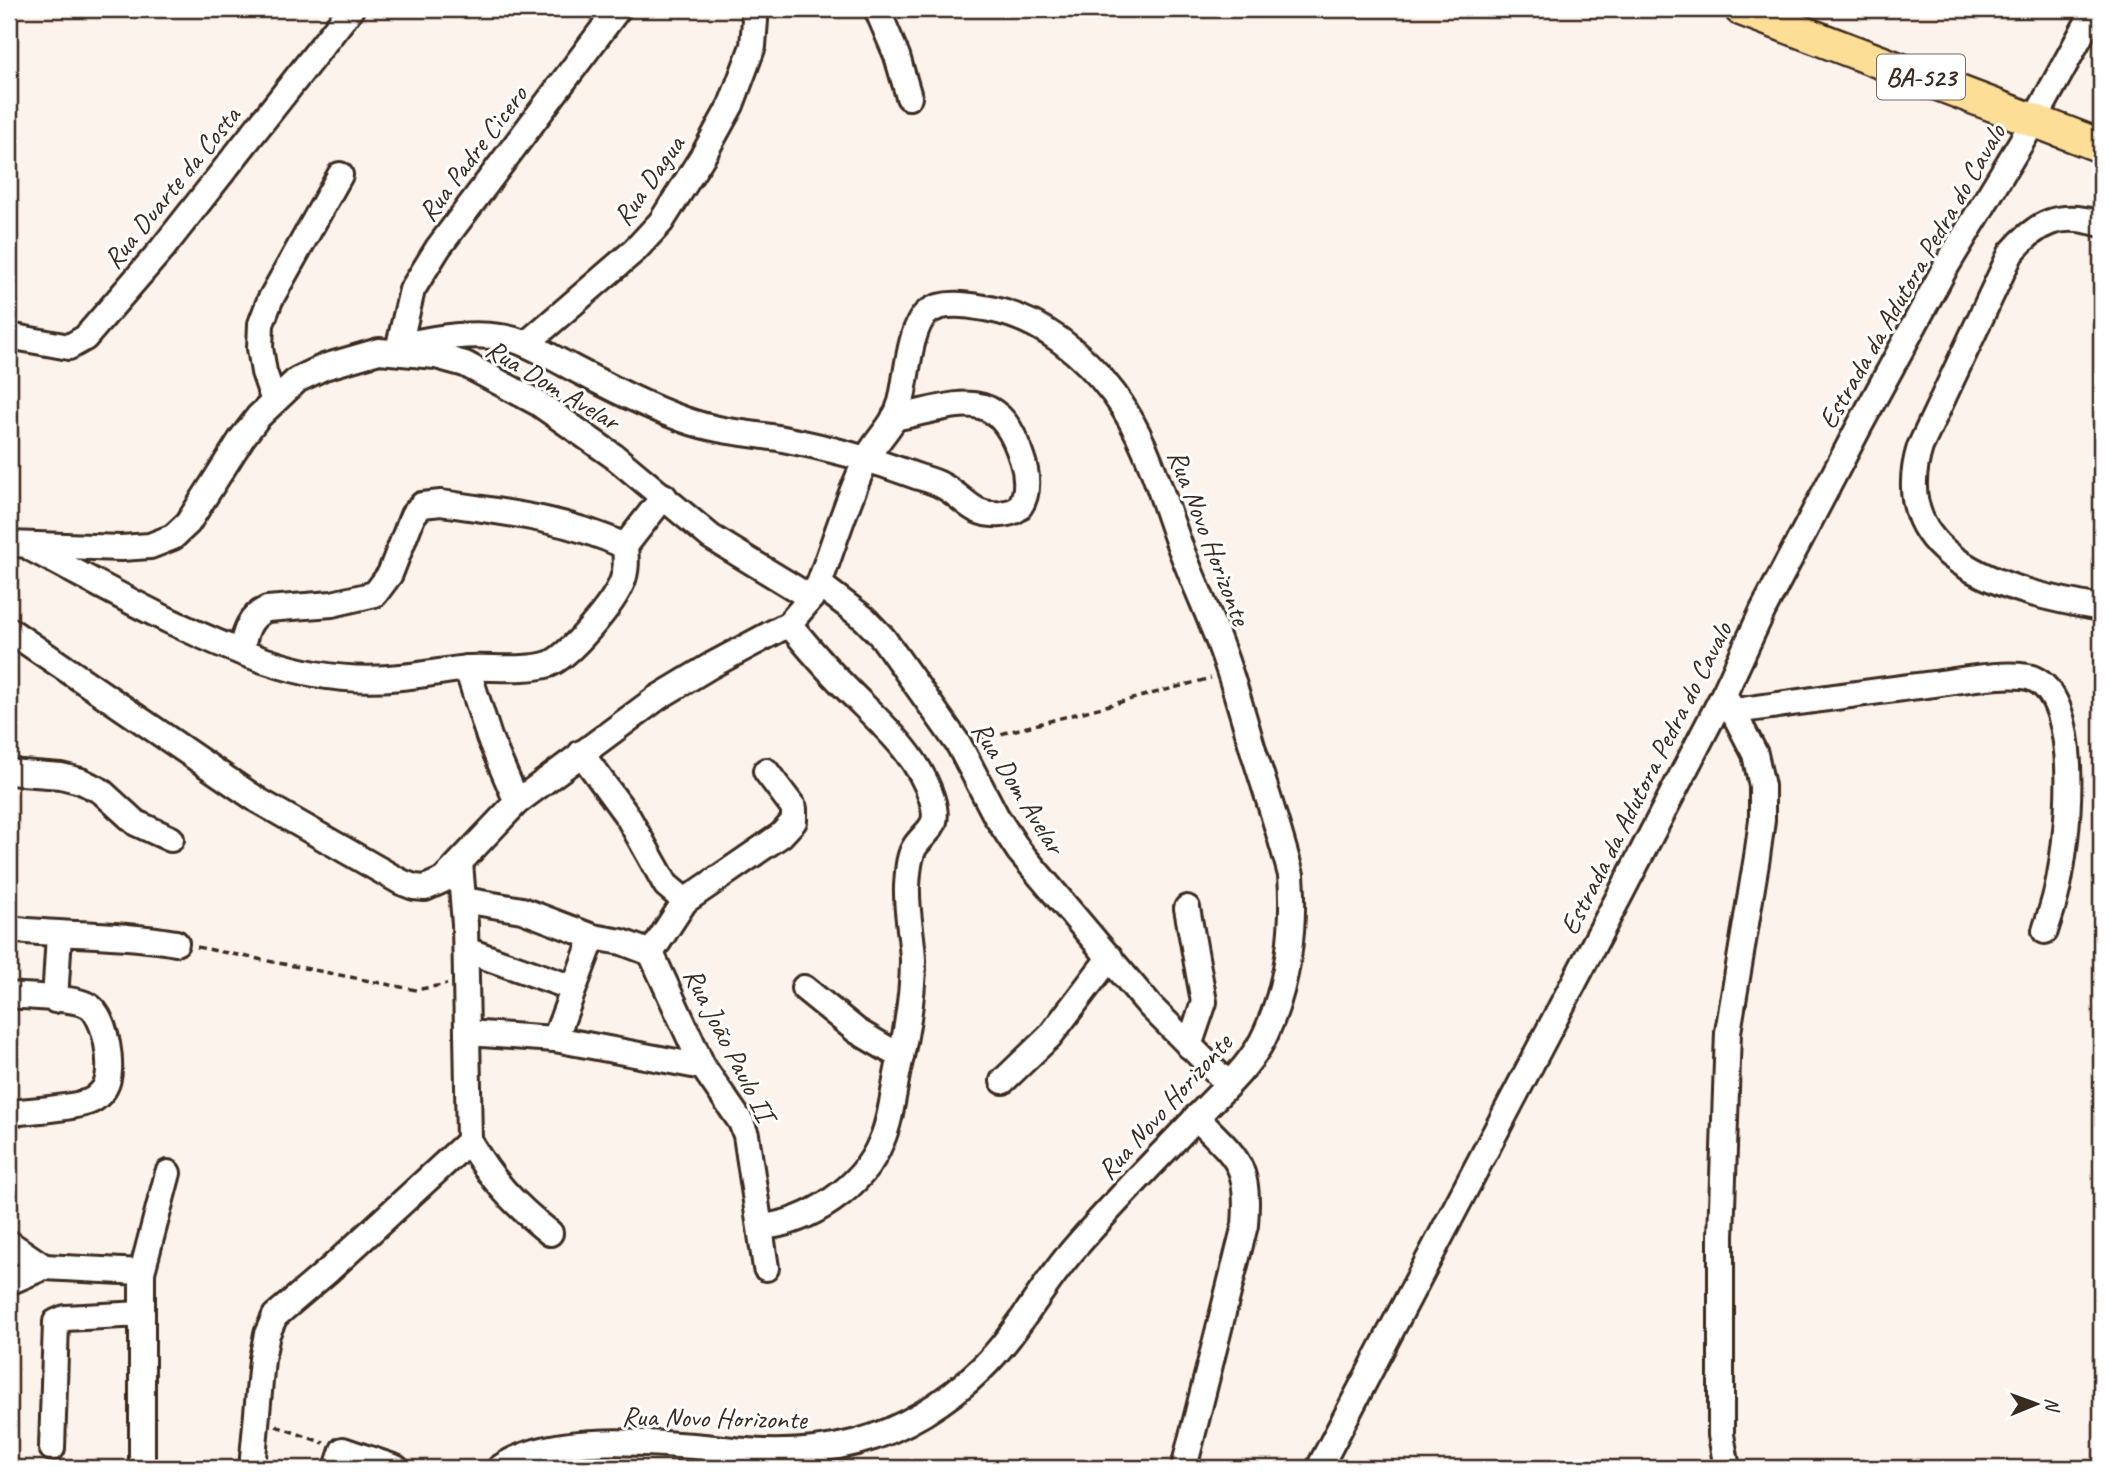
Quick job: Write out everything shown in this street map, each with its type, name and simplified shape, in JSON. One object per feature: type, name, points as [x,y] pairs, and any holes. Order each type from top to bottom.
[{"type":"main road","name":"BA-523","points":[[1741,9],[2101,146]]},
{"type":"street","name":"Rua Duarte da Costa","points":[[9,336],[69,347],[85,338],[162,249],[351,9]]},
{"type":"street","name":"Rua Dagua","points":[[526,344],[635,250],[661,222],[731,105],[753,46],[753,9]]},
{"type":"street","name":"Estrada da Adutora Pedra do Cavalo","points":[[1319,1468],[1729,702],[1763,610],[1860,425],[1944,270],[2034,121],[2095,9]]},
{"type":"street","name":"Rua Padre Cicero","points":[[389,348],[412,290],[427,264],[614,10]]},
{"type":"street","points":[[882,10],[909,97]]},
{"type":"street","points":[[274,401],[264,372],[260,348],[264,313],[340,174]]},
{"type":"street","points":[[2101,224],[2059,219],[2041,225],[2025,236],[2011,253],[1929,423],[1915,462],[1912,489],[1920,520],[1947,555],[1972,570],[2002,582],[2043,595],[2101,608]]},
{"type":"street","name":"Rua Novo Horizonte","points":[[500,1468],[515,1457],[588,1444],[657,1444],[779,1452],[838,1447],[877,1437],[930,1409],[980,1370],[1071,1252],[1228,1084],[1254,1054],[1266,1035],[1276,1008],[1289,950],[1292,890],[1285,855],[1230,673],[1153,470],[1127,414],[1091,367],[1063,342],[1035,324],[997,310],[974,306],[948,306],[930,310],[922,318],[915,334],[906,382],[894,418]]},
{"type":"street","points":[[9,630],[259,801],[401,882],[425,888],[443,880],[517,802],[581,754],[677,685],[789,624],[815,591],[867,457],[890,428],[894,418],[967,404],[982,405],[993,410],[1005,424],[1019,450],[1026,473],[1026,491],[1020,506],[1011,513],[977,511],[943,486],[867,457],[688,422],[631,398],[526,344],[504,337],[475,334],[389,348]]},
{"type":"street","name":"Rua Dom Avelar","points":[[17,545],[121,548],[150,546],[173,537],[188,523],[242,438],[274,401],[297,380],[324,367],[389,348],[465,364],[538,403],[615,457],[711,537],[865,619],[883,638],[959,746],[996,816],[1019,851],[1150,1006],[1228,1084]]},
{"type":"street","points":[[17,545],[241,652],[286,667],[340,678],[400,678],[467,668],[536,667],[550,664],[564,655],[582,638],[622,583],[626,569],[625,546],[664,496]]},
{"type":"street","points":[[241,652],[250,621],[267,609],[332,604],[375,594],[390,574],[414,515],[422,505],[441,503],[560,523],[583,528],[625,546]]},
{"type":"street","points":[[761,1227],[786,1223],[813,1213],[864,1171],[882,1141],[901,1057],[913,961],[907,911],[911,857],[916,845],[932,827],[935,810],[922,775],[900,743],[826,667],[789,624]]},
{"type":"street","points":[[467,668],[489,737],[517,802]]},
{"type":"street","points":[[1727,1468],[1721,1435],[1721,1236],[1728,1032],[1757,858],[1762,809],[1762,786],[1755,754],[1729,702],[1969,679],[2009,676],[2034,678],[2049,691],[2058,708],[2066,734],[2069,766],[2063,854],[2057,890],[2045,931]]},
{"type":"street","points":[[581,754],[628,817],[666,885],[685,901],[780,835],[794,821],[794,808],[766,771]]},
{"type":"street","points":[[9,772],[61,776],[80,781],[101,791],[136,823],[171,839]]},
{"type":"street","points":[[460,863],[466,950],[469,1141],[500,1188],[550,1233]]},
{"type":"street","points":[[464,900],[522,911],[593,937],[622,942],[651,953]]},
{"type":"street","name":"Rua João Paulo II","points":[[685,901],[651,953],[703,1067],[741,1122],[746,1135],[766,1268]]},
{"type":"street","points":[[1187,908],[1204,1002],[1189,1046]]},
{"type":"street","points":[[9,929],[176,943]]},
{"type":"street","points":[[55,1000],[59,935]]},
{"type":"street","points":[[555,1039],[593,937]]},
{"type":"street","points":[[466,950],[573,988]]},
{"type":"street","points":[[1003,1082],[1050,1036],[1110,957]]},
{"type":"street","points":[[804,988],[857,1031],[901,1057]]},
{"type":"street","points":[[9,995],[75,1001],[89,1006],[100,1018],[109,1067],[106,1087],[93,1100],[9,1113]]},
{"type":"street","points":[[467,1033],[555,1039],[703,1067]]},
{"type":"street","points":[[1184,1468],[1245,1225],[1247,1198],[1244,1174],[1236,1159],[1196,1117]]},
{"type":"street","points":[[251,1468],[262,1359],[267,1335],[275,1316],[469,1141]]},
{"type":"street","points":[[142,1467],[142,1272],[168,1173]]},
{"type":"street","points":[[9,1243],[44,1267]]},
{"type":"street","points":[[9,1282],[44,1267],[142,1272]]},
{"type":"street","points":[[52,1448],[57,1322],[65,1318],[142,1314]]},
{"type":"street","points":[[340,1459],[396,1468]]},
{"type":"path","points":[[959,746],[1230,673]]},
{"type":"path","points":[[176,943],[241,958],[416,990],[466,980]]},
{"type":"path","points":[[257,1419],[340,1459]]}]
